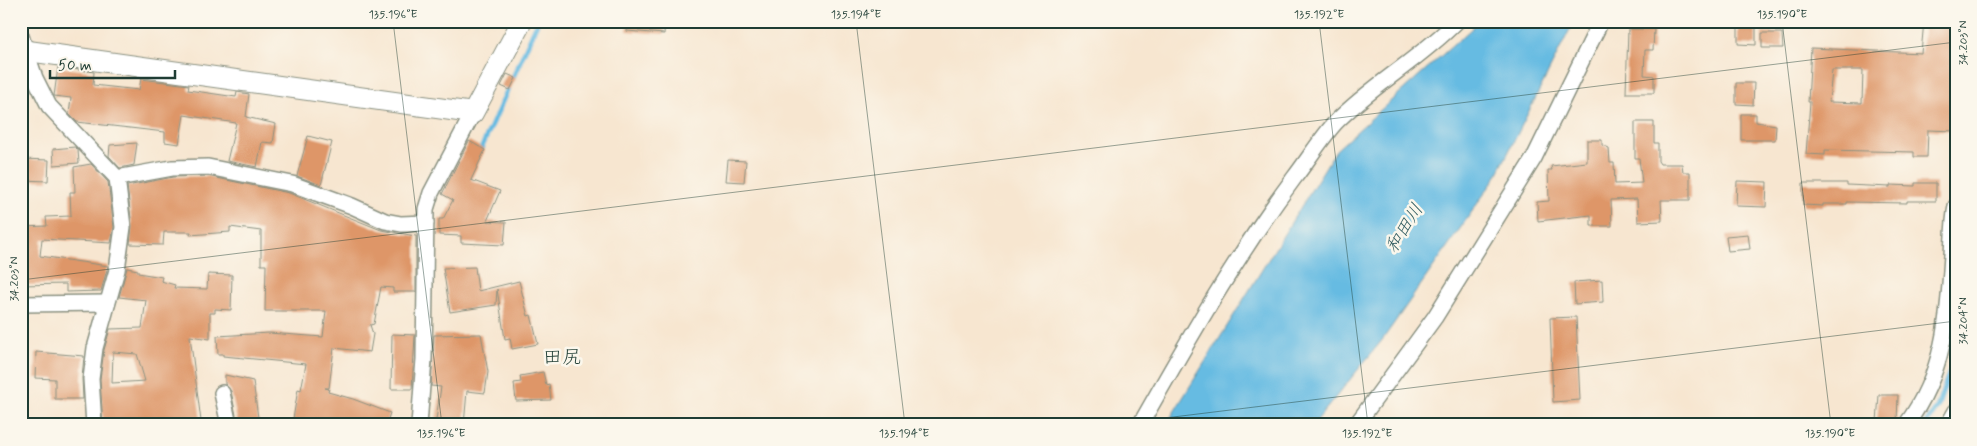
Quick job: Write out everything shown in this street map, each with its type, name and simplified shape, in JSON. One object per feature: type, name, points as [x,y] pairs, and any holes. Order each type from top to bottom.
[{"type":"street","points":[[419,425],[424,359],[426,209],[431,193],[522,21]]},
{"type":"street","points":[[1140,425],[1257,227],[1335,124],[1372,91],[1434,44],[1457,21]]},
{"type":"street","points":[[1356,425],[1435,318],[1534,158],[1601,21]]},
{"type":"street","points":[[94,425],[91,379],[95,348],[106,303],[117,270],[123,228],[117,178],[49,106],[35,78],[23,46],[473,113]]},
{"type":"street","points":[[117,178],[172,168],[208,167],[292,184],[352,206],[385,221],[402,224],[426,223]]},
{"type":"street","points":[[1906,425],[1920,406],[1934,377],[1948,321],[1956,206]]},
{"type":"street","points":[[21,304],[106,303]]},
{"type":"street","points":[[222,393],[229,425]]},
{"type":"street","points":[[1948,425],[1956,412]]},
{"type":"water","name":"和田川","points":[[1480,21],[1574,21],[1496,177],[1383,339],[1313,425],[1166,425],[1336,150]]},
{"type":"building","points":[[628,21],[665,21],[664,34],[627,31]]},
{"type":"building","points":[[1924,21],[1956,21],[1956,131],[1928,130],[1927,157],[1914,157],[1914,152],[1825,150],[1825,155],[1806,154],[1810,102],[1808,102],[1811,48],[1921,53]],"holes":[[[1832,70],[1863,70],[1862,103],[1829,102]]]},
{"type":"building","points":[[1738,23],[1756,24],[1756,45],[1738,44]]},
{"type":"building","points":[[1628,29],[1654,29],[1653,50],[1645,50],[1644,75],[1654,76],[1654,93],[1626,93]]},
{"type":"building","points":[[1762,33],[1782,33],[1783,48],[1762,48]]},
{"type":"building","points":[[58,67],[94,72],[93,85],[139,90],[141,79],[189,85],[188,90],[236,97],[237,92],[249,94],[246,117],[276,124],[273,143],[262,142],[257,167],[227,161],[236,123],[184,115],[179,144],[165,142],[165,132],[77,122],[69,114],[71,98],[54,96]]},
{"type":"building","points":[[507,74],[516,78],[510,90],[501,86]]},
{"type":"building","points":[[1736,83],[1754,83],[1753,105],[1736,104]]},
{"type":"building","points":[[1741,114],[1756,114],[1756,122],[1776,125],[1775,140],[1741,140]]},
{"type":"building","points":[[1635,122],[1654,122],[1654,143],[1658,143],[1658,161],[1660,164],[1682,164],[1683,172],[1690,172],[1690,200],[1661,200],[1662,221],[1638,222],[1637,199],[1611,200],[1612,226],[1591,226],[1591,215],[1538,221],[1537,202],[1549,201],[1548,170],[1552,170],[1551,166],[1587,162],[1587,140],[1602,140],[1602,145],[1609,148],[1610,163],[1614,163],[1615,184],[1642,183],[1639,158],[1635,158]]},
{"type":"building","points":[[308,136],[332,142],[321,185],[297,176]]},
{"type":"building","points":[[469,141],[485,150],[471,180],[500,191],[487,221],[506,222],[504,245],[461,243],[461,236],[439,235],[439,219],[443,219],[453,200],[442,194]]},
{"type":"building","points":[[137,143],[134,165],[120,168],[109,156],[110,145]]},
{"type":"building","points":[[75,147],[78,150],[79,163],[54,165],[53,149]]},
{"type":"building","points":[[22,159],[49,160],[48,181],[21,180]]},
{"type":"building","points":[[728,160],[746,161],[744,182],[726,181]]},
{"type":"building","points":[[91,164],[108,182],[114,227],[111,243],[42,239],[40,256],[108,266],[101,291],[66,292],[66,284],[21,285],[21,227],[47,226],[46,217],[71,216],[70,192],[75,192],[74,167]]},
{"type":"building","points":[[207,176],[289,193],[381,230],[416,236],[416,292],[393,292],[393,288],[381,287],[374,324],[370,325],[373,334],[370,352],[334,348],[329,388],[325,388],[329,389],[328,392],[390,413],[386,425],[292,425],[298,389],[301,390],[306,364],[218,354],[217,336],[269,333],[323,337],[326,311],[265,311],[266,265],[261,265],[261,231],[230,227],[230,232],[190,235],[191,232],[164,232],[163,245],[130,244],[132,226],[127,186],[173,177]]},
{"type":"building","points":[[1737,181],[1767,182],[1766,207],[1736,206]]},
{"type":"building","points":[[1803,183],[1847,183],[1847,185],[1890,187],[1890,185],[1915,186],[1915,183],[1936,183],[1936,201],[1907,201],[1907,203],[1847,202],[1847,204],[1823,204],[1823,206],[1803,205]]},
{"type":"building","points":[[1748,234],[1750,249],[1728,251],[1726,236]]},
{"type":"building","points":[[475,267],[478,291],[519,281],[528,316],[531,315],[538,344],[512,349],[510,338],[505,339],[497,289],[496,305],[450,312],[443,268]]},
{"type":"building","points":[[127,268],[138,270],[138,273],[162,277],[161,281],[175,285],[174,288],[207,289],[208,274],[232,275],[231,310],[215,309],[215,313],[210,313],[210,339],[190,336],[201,421],[172,425],[103,425],[100,379],[104,350],[110,329],[142,328],[146,300],[119,297]],"holes":[[[113,352],[137,354],[145,381],[112,383]]]},
{"type":"building","points":[[1602,280],[1603,302],[1575,304],[1574,282]]},
{"type":"building","points":[[1576,317],[1580,400],[1553,402],[1550,318]]},
{"type":"building","points":[[392,334],[415,335],[412,389],[391,389]]},
{"type":"building","points":[[481,334],[488,372],[485,393],[467,391],[464,425],[449,425],[450,422],[436,420],[441,387],[431,386],[434,335]]},
{"type":"building","points":[[36,352],[84,356],[83,399],[55,399],[55,379],[35,378]]},
{"type":"building","points":[[543,372],[546,385],[549,384],[551,400],[516,401],[514,383],[521,382],[520,376]]},
{"type":"building","points":[[225,375],[253,381],[259,425],[238,425],[231,391],[225,384]]},
{"type":"building","points":[[1879,395],[1898,395],[1897,423],[1877,422]]},
{"type":"waterway","points":[[482,147],[538,21]]},
{"type":"waterway","points":[[1925,425],[1937,408],[1956,354]]},
{"type":"district","name":"田尻","points":[[562,356]]}]
